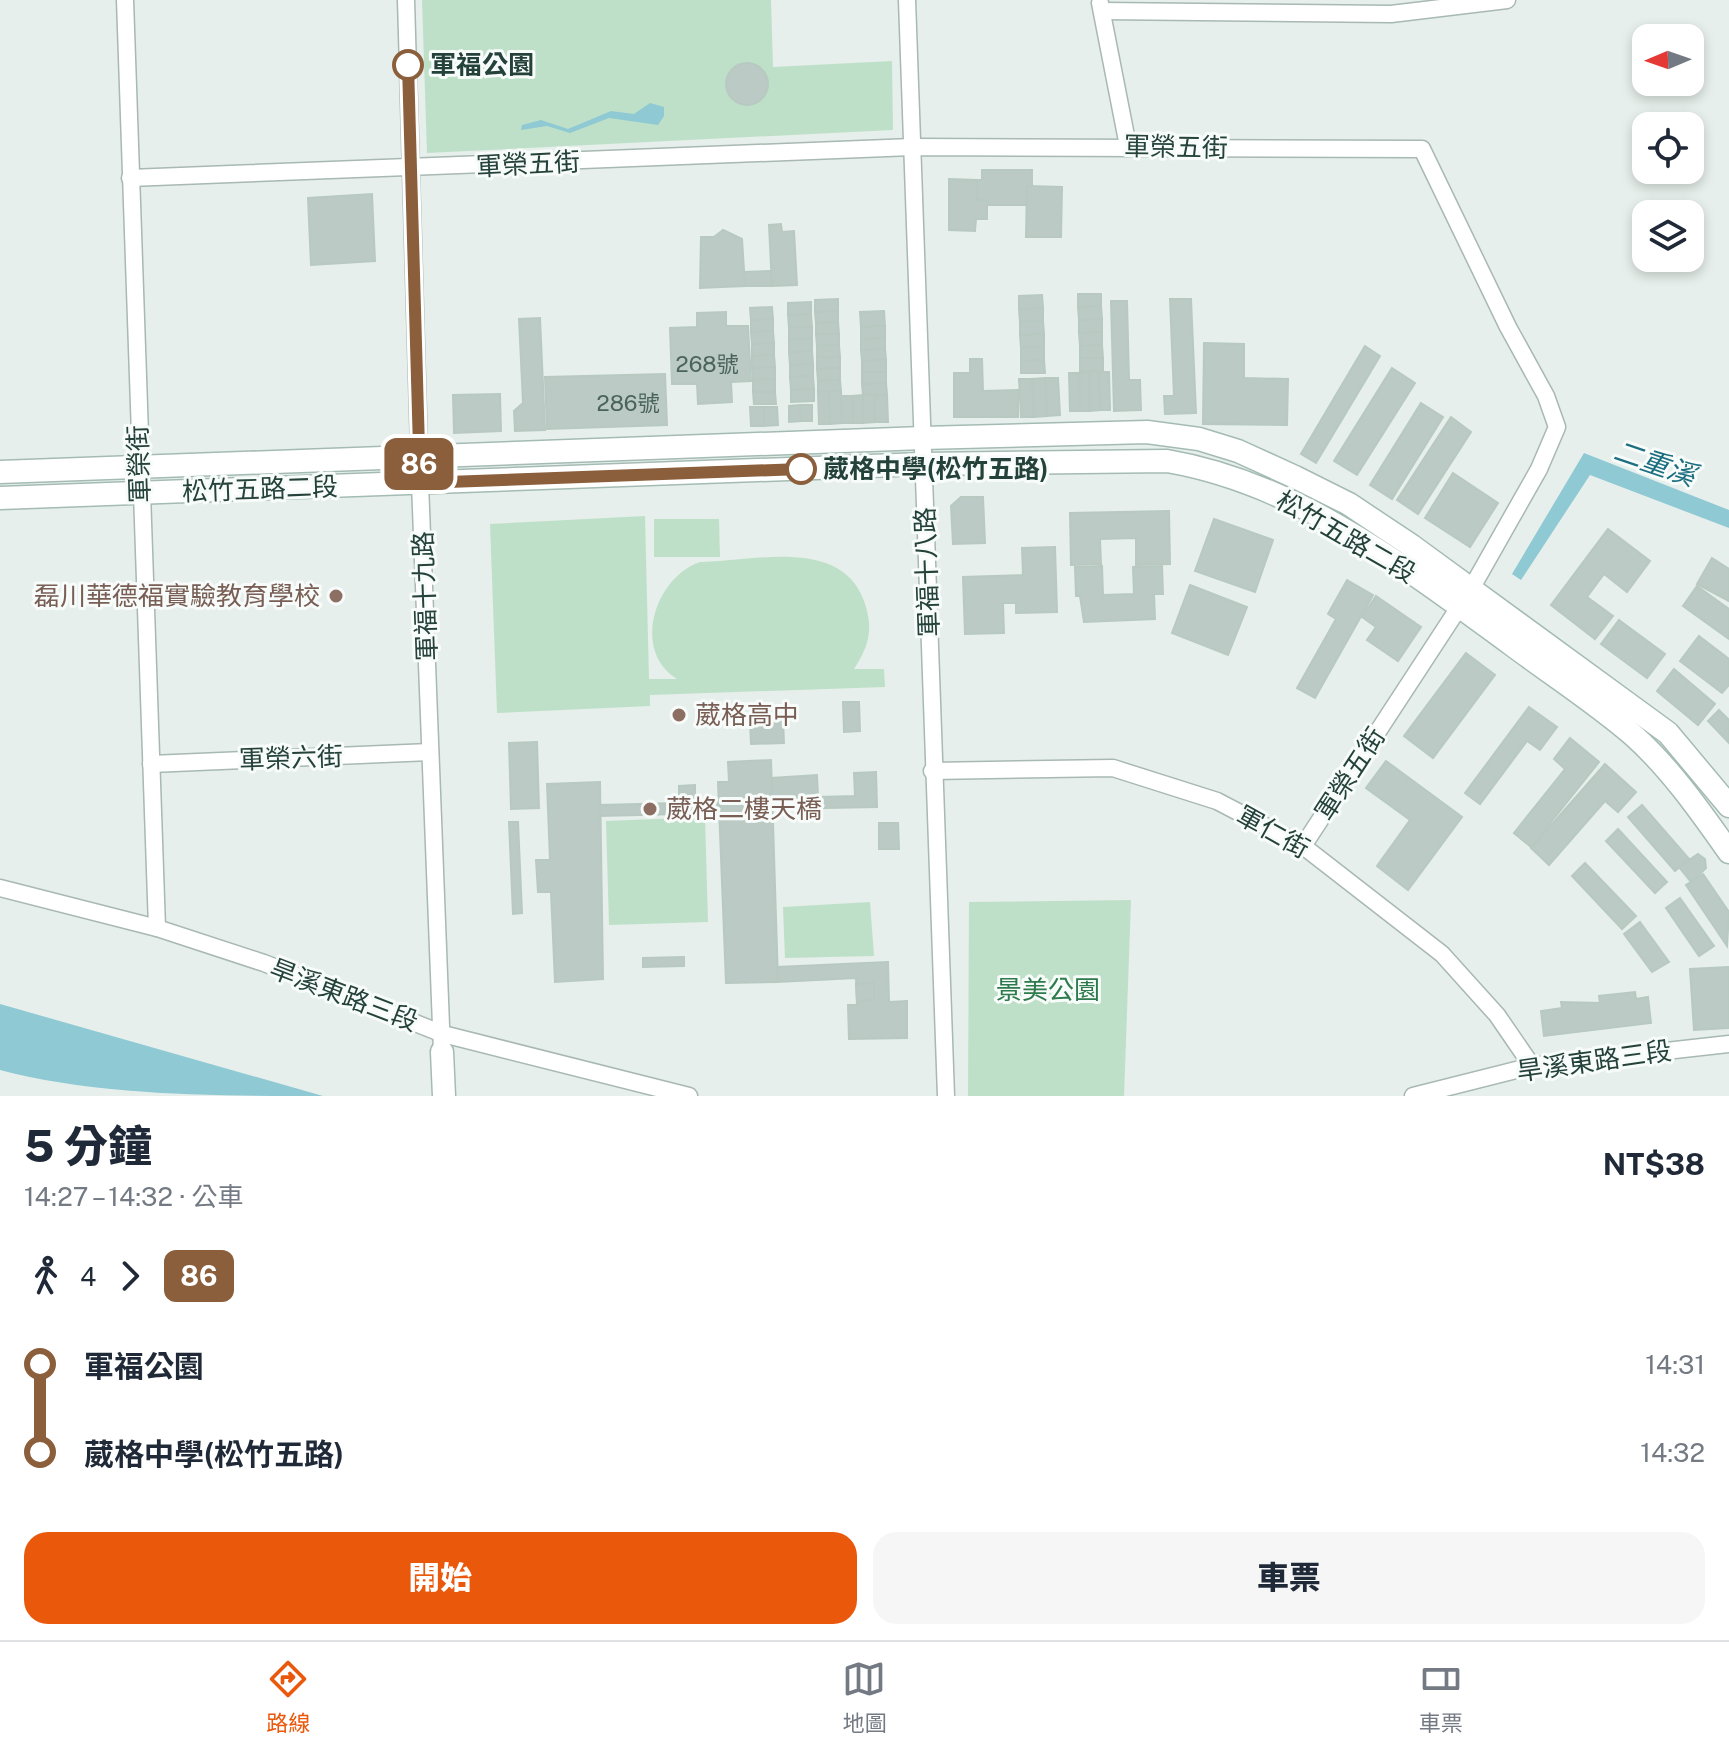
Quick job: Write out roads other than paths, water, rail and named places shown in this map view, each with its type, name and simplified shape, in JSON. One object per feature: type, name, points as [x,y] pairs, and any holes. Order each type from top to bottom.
[{"type":"street","name":"軍榮街","points":[[125,0],[157,928]]},
{"type":"street","name":"軍福十九路","points":[[406,0],[419,457],[444,1096]]},
{"type":"street","name":"軍福十八路","points":[[907,0],[932,771],[946,1096]]},
{"type":"street","points":[[1128,146],[1101,6],[1391,14],[1507,0]]},
{"type":"street","name":"軍榮五街","points":[[130,178],[411,170],[912,147],[1422,149],[1508,327],[1546,396],[1557,427],[1539,469],[1465,598],[1303,846]]},
{"type":"street","name":"松竹五路二段","points":[[0,472],[923,438],[1147,432],[1199,439],[1238,451],[1349,504],[1633,735],[1704,816],[1729,852]]},
{"type":"street","name":"松竹五路二段","points":[[0,498],[923,464],[1167,461],[1204,467],[1302,506],[1560,651],[1668,733],[1729,806]]},
{"type":"street","name":"軍榮六街","points":[[151,764],[430,752]]},
{"type":"street","name":"軍仁街","points":[[932,771],[1113,768],[1217,801],[1303,846],[1442,954],[1497,1015],[1532,1066]]},
{"type":"street","name":"旱溪東路三段","points":[[0,888],[157,928],[321,984],[442,1043],[689,1096]]},
{"type":"street","name":"旱溪東路三段","points":[[1413,1096],[1532,1066],[1729,1044]]},
{"type":"water","points":[[650,103],[664,107],[664,116],[658,125],[609,118],[570,133],[547,126],[521,130],[522,125],[541,120],[568,129],[611,111],[634,114]]},
{"type":"water","name":"二重溪","points":[[1584,453],[1729,510],[1729,528],[1590,475],[1521,580],[1512,574]]},
{"type":"water","points":[[0,1004],[323,1096],[201,1095],[118,1090],[38,1079],[0,1070]]},
{"type":"place","name":"軍福公園","points":[[408,65]]},
{"type":"place","name":"葳格中學(松竹五路)","points":[[801,469]]},
{"type":"place","name":"磊川華德福實驗教育學校","points":[[336,596]]},
{"type":"place","name":"葳格高中","points":[[679,715]]},
{"type":"place","name":"葳格二樓天橋","points":[[650,809]]},
{"type":"park label","name":"景美公園","points":[[1048,990]]}]
